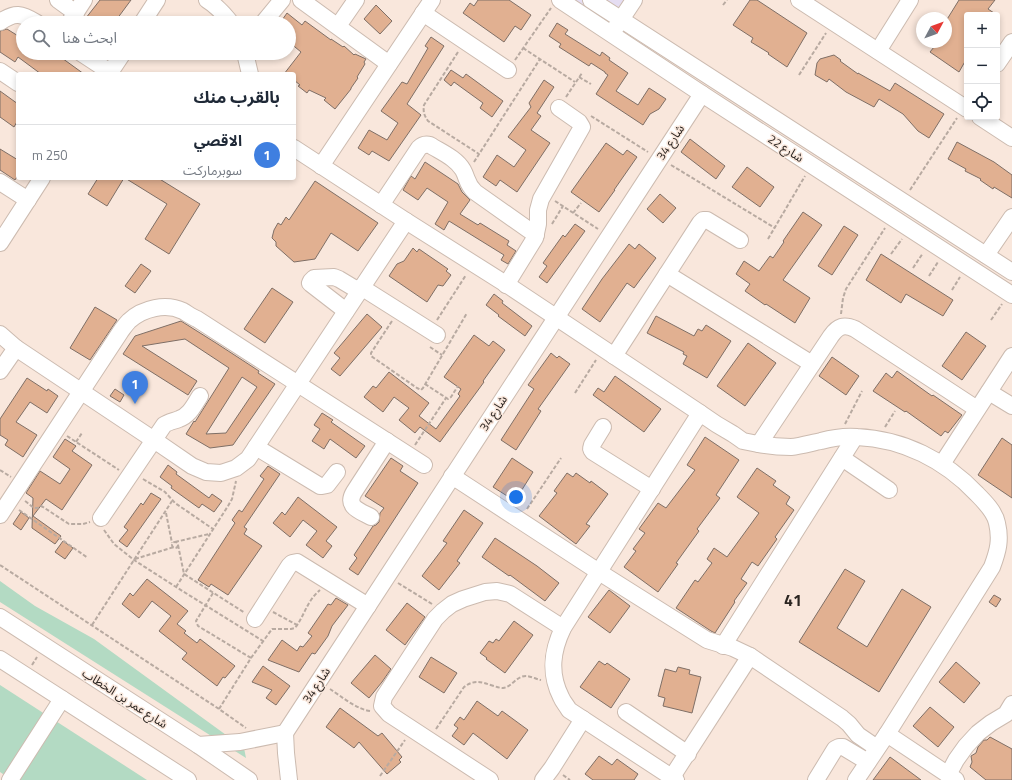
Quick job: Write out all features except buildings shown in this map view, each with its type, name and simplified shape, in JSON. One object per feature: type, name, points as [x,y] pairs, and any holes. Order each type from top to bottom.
[{"type":"street","points":[[58,0],[76,12]]},
{"type":"street","points":[[147,16],[157,0]]},
{"type":"street","points":[[207,0],[214,4],[226,16]]},
{"type":"street","points":[[269,16],[282,0]]},
{"type":"street","points":[[301,0],[389,64]]},
{"type":"street","points":[[338,26],[356,0]]},
{"type":"street","name":"شارع 22","points":[[591,0],[610,5],[622,19],[1012,272]]},
{"type":"street","points":[[612,34],[634,0]]},
{"type":"street","points":[[799,0],[964,107]]},
{"type":"street","points":[[878,51],[910,0]]},
{"type":"street","name":"شارع 22","points":[[556,3],[598,25],[1011,294]]},
{"type":"street","points":[[598,25],[610,5]]},
{"type":"street","points":[[321,166],[428,6],[466,41],[508,70]]},
{"type":"street","points":[[0,22],[14,15],[22,16]]},
{"type":"street","points":[[1000,60],[1012,42]]},
{"type":"street","points":[[92,60],[109,72]]},
{"type":"street","points":[[111,72],[118,60]]},
{"type":"street","points":[[247,60],[250,72]]},
{"type":"street","points":[[0,71],[16,82]]},
{"type":"street","name":"شارع 34","points":[[285,733],[702,94]]},
{"type":"street","points":[[506,284],[536,235],[539,205],[582,127],[580,122],[559,108]]},
{"type":"street","points":[[985,120],[1012,138]]},
{"type":"street","points":[[381,205],[419,148],[424,145],[430,145],[455,160],[463,170],[470,187],[475,192],[536,235]]},
{"type":"street","points":[[296,149],[506,284],[714,423],[744,441],[791,447],[823,440],[855,437],[877,438],[894,442],[911,448],[942,464],[974,490],[1005,521],[1000,537],[998,552],[992,567],[887,734],[856,780]]},
{"type":"street","points":[[0,243],[41,180]]},
{"type":"street","points":[[0,182],[28,200]]},
{"type":"street","points":[[986,255],[1012,217]]},
{"type":"street","points":[[609,352],[668,274],[703,220],[707,220],[740,240]]},
{"type":"street","points":[[0,334],[16,348],[192,466],[206,472],[221,473],[236,468],[248,460],[406,221]]},
{"type":"street","points":[[668,274],[812,364]]},
{"type":"street","points":[[346,311],[311,284],[311,281],[314,278],[334,277],[360,289],[433,333]]},
{"type":"street","points":[[7,504],[121,330],[130,320],[142,312],[155,308],[169,308],[182,311],[424,465]]},
{"type":"street","points":[[759,444],[812,364],[836,330],[842,326],[849,326],[855,329],[977,409]]},
{"type":"street","points":[[0,371],[16,348]]},
{"type":"street","points":[[942,464],[1012,356]]},
{"type":"street","points":[[988,392],[1012,406]]},
{"type":"street","points":[[98,523],[164,425],[187,415],[200,396]]},
{"type":"street","points":[[700,413],[563,628],[557,641],[554,655],[553,669],[555,683],[569,710],[673,779],[750,656]]},
{"type":"street","points":[[603,427],[592,445],[591,449],[593,452],[652,489]]},
{"type":"street","points":[[723,646],[855,437]]},
{"type":"street","points":[[371,517],[355,508],[351,502],[351,499],[387,441]]},
{"type":"street","points":[[256,447],[320,486],[329,484],[337,472]]},
{"type":"street","points":[[842,458],[889,490]]},
{"type":"street","points":[[452,476],[599,572],[707,640],[741,651],[750,656],[842,718],[858,735],[877,748]]},
{"type":"street","points":[[259,613],[286,570],[292,563],[296,562],[368,606]]},
{"type":"street","points":[[490,780],[389,714],[382,706],[384,697],[435,619],[452,604],[463,599],[485,592],[497,591],[510,594],[563,628]]},
{"type":"street","name":"شارع عمر بن الخطاب","points":[[0,617],[198,745],[249,780]]},
{"type":"street","points":[[0,659],[188,780]]},
{"type":"street","points":[[10,780],[62,699]]},
{"type":"street","points":[[887,734],[952,777],[956,760],[966,746],[982,730],[1006,714],[1012,704]]},
{"type":"street","points":[[626,712],[688,754]]},
{"type":"street","points":[[542,780],[552,768],[583,719]]},
{"type":"street","points":[[198,745],[219,744],[285,733],[289,780]]},
{"type":"street","points":[[816,780],[835,749],[839,747],[843,747],[868,762]]},
{"type":"path","points":[[723,5],[727,0]]},
{"type":"path","points":[[508,70],[556,3]]},
{"type":"path","points":[[798,75],[833,22]]},
{"type":"path","points":[[466,41],[424,105],[423,111],[424,116],[428,121],[479,154]]},
{"type":"path","points":[[523,48],[575,82]]},
{"type":"path","points":[[465,176],[540,59]]},
{"type":"path","points":[[559,108],[582,72]]},
{"type":"path","points":[[579,77],[591,84]]},
{"type":"path","points":[[903,201],[964,111]]},
{"type":"path","points":[[585,112],[775,228]]},
{"type":"path","points":[[768,239],[812,165]]},
{"type":"path","points":[[544,194],[609,236]]},
{"type":"path","points":[[574,213],[581,203]]},
{"type":"path","points":[[842,326],[841,307],[846,288],[893,217]]},
{"type":"path","points":[[891,254],[909,228]]},
{"type":"path","points":[[914,268],[930,242]]},
{"type":"path","points":[[928,276],[945,251]]},
{"type":"path","points":[[433,333],[474,264]]},
{"type":"path","points":[[991,320],[1011,294]]},
{"type":"path","points":[[392,321],[371,353],[371,356],[419,389],[422,389],[467,313]]},
{"type":"path","points":[[575,393],[609,352]]},
{"type":"path","points":[[425,384],[446,398]]},
{"type":"path","points":[[408,455],[446,398],[450,398],[458,386]]},
{"type":"path","points":[[837,438],[862,391]]},
{"type":"path","points":[[877,438],[895,411]]},
{"type":"path","points":[[56,429],[131,474],[165,492],[172,501],[213,529]]},
{"type":"path","points":[[76,442],[82,433]]},
{"type":"path","points":[[520,520],[560,458]]},
{"type":"path","points":[[176,587],[232,499],[236,478],[236,468]]},
{"type":"path","points":[[92,625],[172,501]]},
{"type":"path","points":[[7,504],[35,508],[43,506],[68,524],[83,524],[87,522],[98,523],[112,541],[134,560],[205,606],[263,641]]},
{"type":"path","points":[[7,504],[88,558]]},
{"type":"path","points":[[166,512],[174,542],[172,545],[174,547]]},
{"type":"path","points":[[174,542],[210,534]]},
{"type":"path","points":[[174,542],[178,545],[184,574],[214,593],[259,613],[297,625]]},
{"type":"path","points":[[134,560],[176,547],[178,545]]},
{"type":"path","points":[[0,565],[261,738]]},
{"type":"path","points":[[387,576],[443,611]]},
{"type":"path","points":[[219,709],[251,658],[272,629],[294,628],[314,595],[330,583]]},
{"type":"path","points":[[214,593],[196,621],[198,626],[251,658]]},
{"type":"path","points":[[25,675],[44,646]]},
{"type":"path","points":[[429,740],[464,687],[469,684],[482,682],[501,688],[508,687],[519,678],[525,676],[555,683]]},
{"type":"path","points":[[319,682],[364,711],[376,710],[382,706]]},
{"type":"path","points":[[380,776],[412,729]]},
{"type":"shaded area","points":[[574,0],[624,0],[609,22]]},
{"type":"green space","points":[[0,581],[35,606],[94,639],[244,748],[246,758],[0,602]]},
{"type":"green space","points":[[0,685],[147,780],[12,780],[0,772]]},
{"type":"place","name":"الاقصي","points":[[135,404]]},
{"type":"district","name":"41","points":[[793,600]]}]
